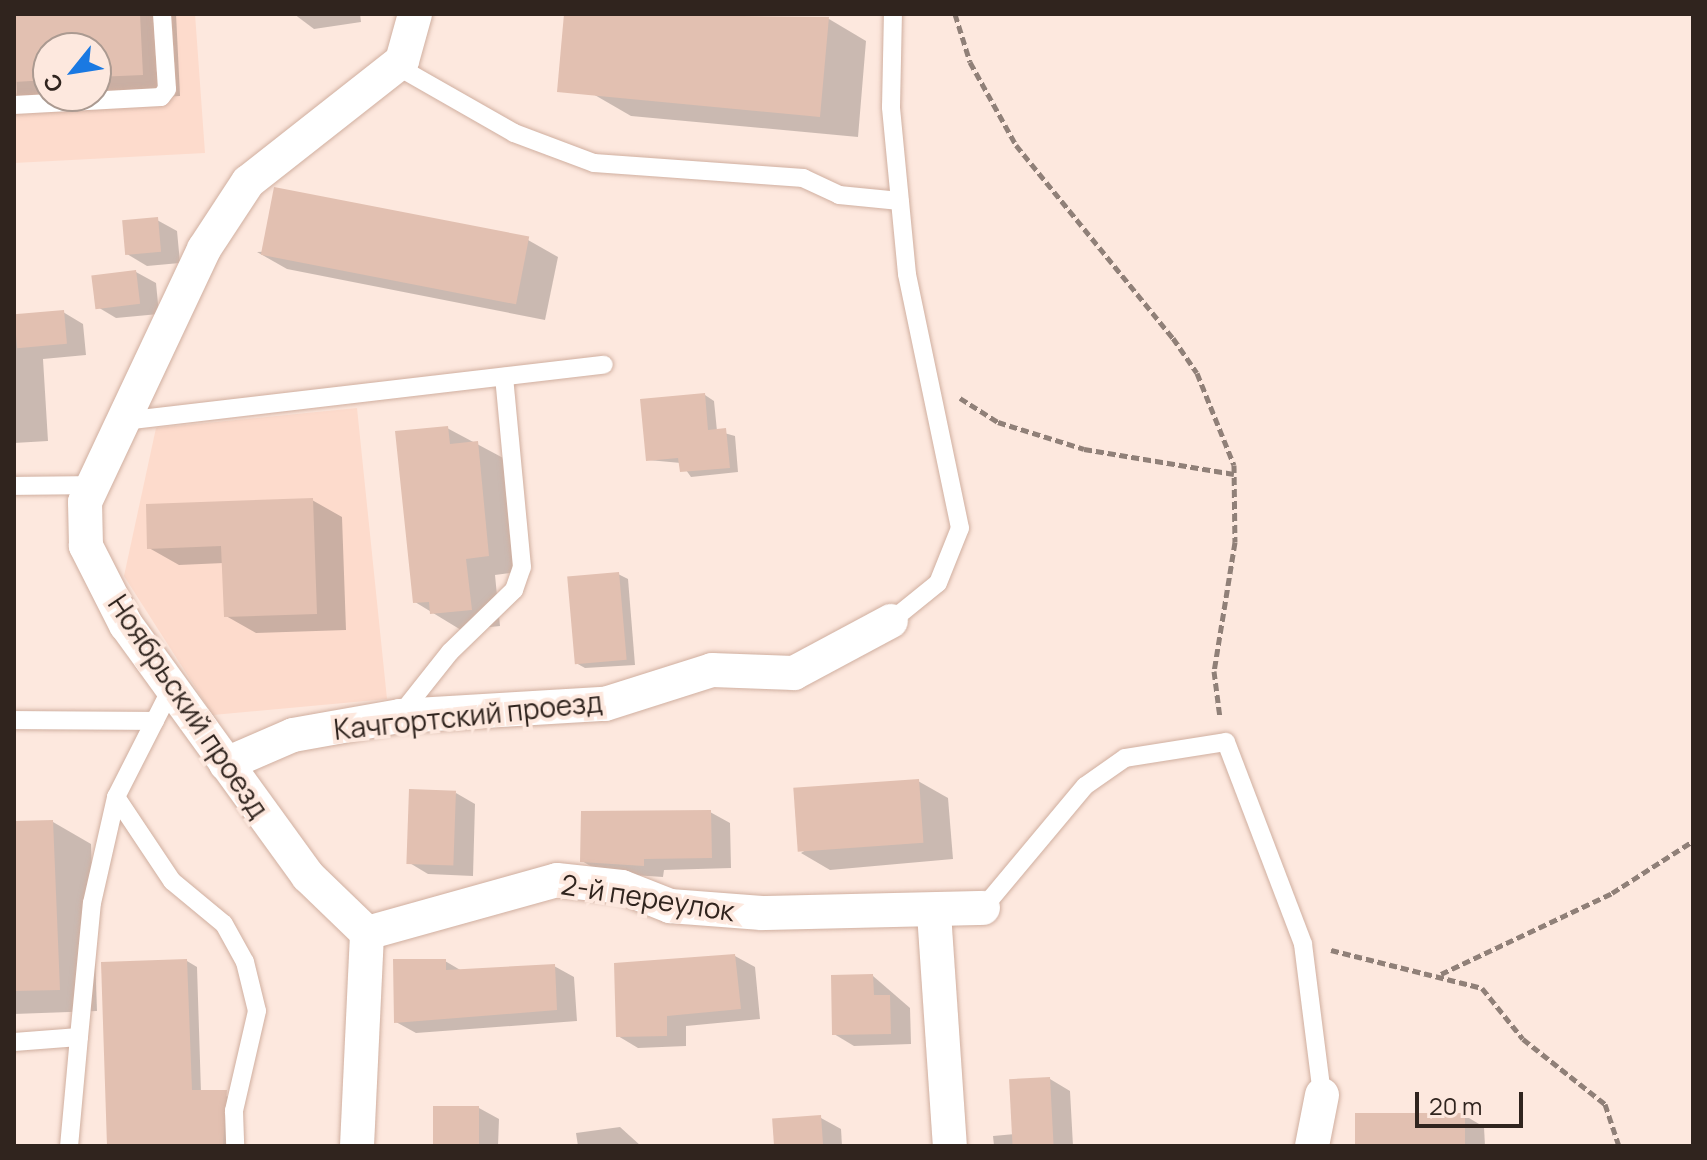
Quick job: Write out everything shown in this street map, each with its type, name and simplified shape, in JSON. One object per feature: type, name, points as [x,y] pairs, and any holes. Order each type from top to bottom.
[{"type":"street","points":[[395,65],[415,14]]},
{"type":"street","name":"Ноябрьский проезд","points":[[367,933],[308,876],[171,689],[86,546],[92,485],[204,249],[248,182],[395,65]]},
{"type":"street","name":"Качгортский проезд","points":[[226,764],[293,735],[400,716],[605,704],[712,670],[794,673],[891,621]]},
{"type":"street","name":"2-й переулок","points":[[367,933],[557,880],[622,887],[670,906],[934,913],[983,908]]},
{"type":"street","points":[[934,913],[950,1146]]},
{"type":"street","points":[[357,1146],[367,933]]},
{"type":"street","points":[[1312,1146],[1322,1095]]},
{"type":"lane","points":[[14,105],[161,97],[167,89],[162,14]]},
{"type":"lane","points":[[891,621],[938,583],[960,528],[929,378],[900,201],[891,107],[893,14]]},
{"type":"lane","points":[[395,65],[514,133],[594,163],[803,178],[839,195],[900,201]]},
{"type":"lane","points":[[124,421],[604,365]]},
{"type":"lane","points":[[400,716],[450,652],[514,590],[522,567],[504,377]]},
{"type":"lane","points":[[14,486],[92,485]]},
{"type":"lane","points":[[69,1146],[92,903],[116,797],[171,689]]},
{"type":"lane","points":[[14,720],[155,721]]},
{"type":"lane","points":[[983,908],[1054,819],[1115,765],[1226,742],[1303,944],[1322,1095]]},
{"type":"lane","points":[[116,797],[172,881],[224,924],[245,962],[257,1011],[234,1111],[235,1146]]},
{"type":"lane","points":[[14,1042],[79,1037]]},
{"type":"path","points":[[955,14],[970,62],[1016,145],[1173,338],[1197,373],[1234,474],[1235,542],[1214,671],[1226,742]]},
{"type":"path","points":[[929,378],[998,422],[1070,445],[1234,474]]},
{"type":"path","points":[[1440,974],[1612,893],[1693,841]]},
{"type":"path","points":[[1303,944],[1440,974],[1482,988],[1523,1039],[1605,1104],[1619,1146]]},
{"type":"shaded area","points":[[14,14],[195,14],[205,153],[14,163]]},
{"type":"shaded area","points":[[357,408],[387,699],[213,715],[124,576],[156,428]]},
{"type":"building","points":[[14,14],[140,14],[143,75],[112,76],[112,32],[32,32],[32,81],[14,82]]},
{"type":"building","points":[[564,14],[829,17],[820,117],[557,92]]},
{"type":"building","points":[[274,187],[529,237],[516,304],[261,255]]},
{"type":"building","points":[[158,217],[161,252],[125,255],[122,220]]},
{"type":"building","points":[[136,270],[140,304],[95,309],[91,275]]},
{"type":"building","points":[[64,310],[67,344],[17,348],[14,314]]},
{"type":"building","points":[[705,393],[708,430],[726,428],[730,468],[680,472],[678,458],[646,461],[640,399]]},
{"type":"building","points":[[448,426],[450,444],[478,441],[489,556],[466,559],[472,610],[430,614],[429,602],[413,603],[395,431]]},
{"type":"building","points":[[313,498],[317,614],[224,617],[221,546],[147,549],[146,504]]},
{"type":"building","points":[[619,572],[627,660],[575,664],[567,577]]},
{"type":"building","points":[[919,779],[923,843],[798,852],[793,788]]},
{"type":"building","points":[[409,789],[456,791],[453,866],[406,864]]},
{"type":"building","points":[[711,810],[712,858],[644,859],[644,866],[580,862],[581,811]]},
{"type":"building","points":[[53,820],[60,990],[14,991],[14,821]]},
{"type":"building","points":[[735,954],[741,1009],[667,1016],[667,1036],[616,1037],[614,963]]},
{"type":"building","points":[[187,959],[192,1090],[227,1090],[223,1146],[107,1146],[101,962]]},
{"type":"building","points":[[393,959],[446,959],[446,970],[555,964],[557,1010],[394,1023]]},
{"type":"building","points":[[873,974],[874,995],[890,995],[891,1034],[832,1035],[831,975]]},
{"type":"building","points":[[1050,1077],[1054,1146],[1013,1146],[1009,1079]]},
{"type":"building","points":[[433,1106],[479,1106],[479,1146],[433,1146]]},
{"type":"building","points":[[1355,1113],[1465,1113],[1465,1146],[1355,1146]]},
{"type":"building","points":[[821,1115],[823,1146],[774,1146],[772,1118]]}]
